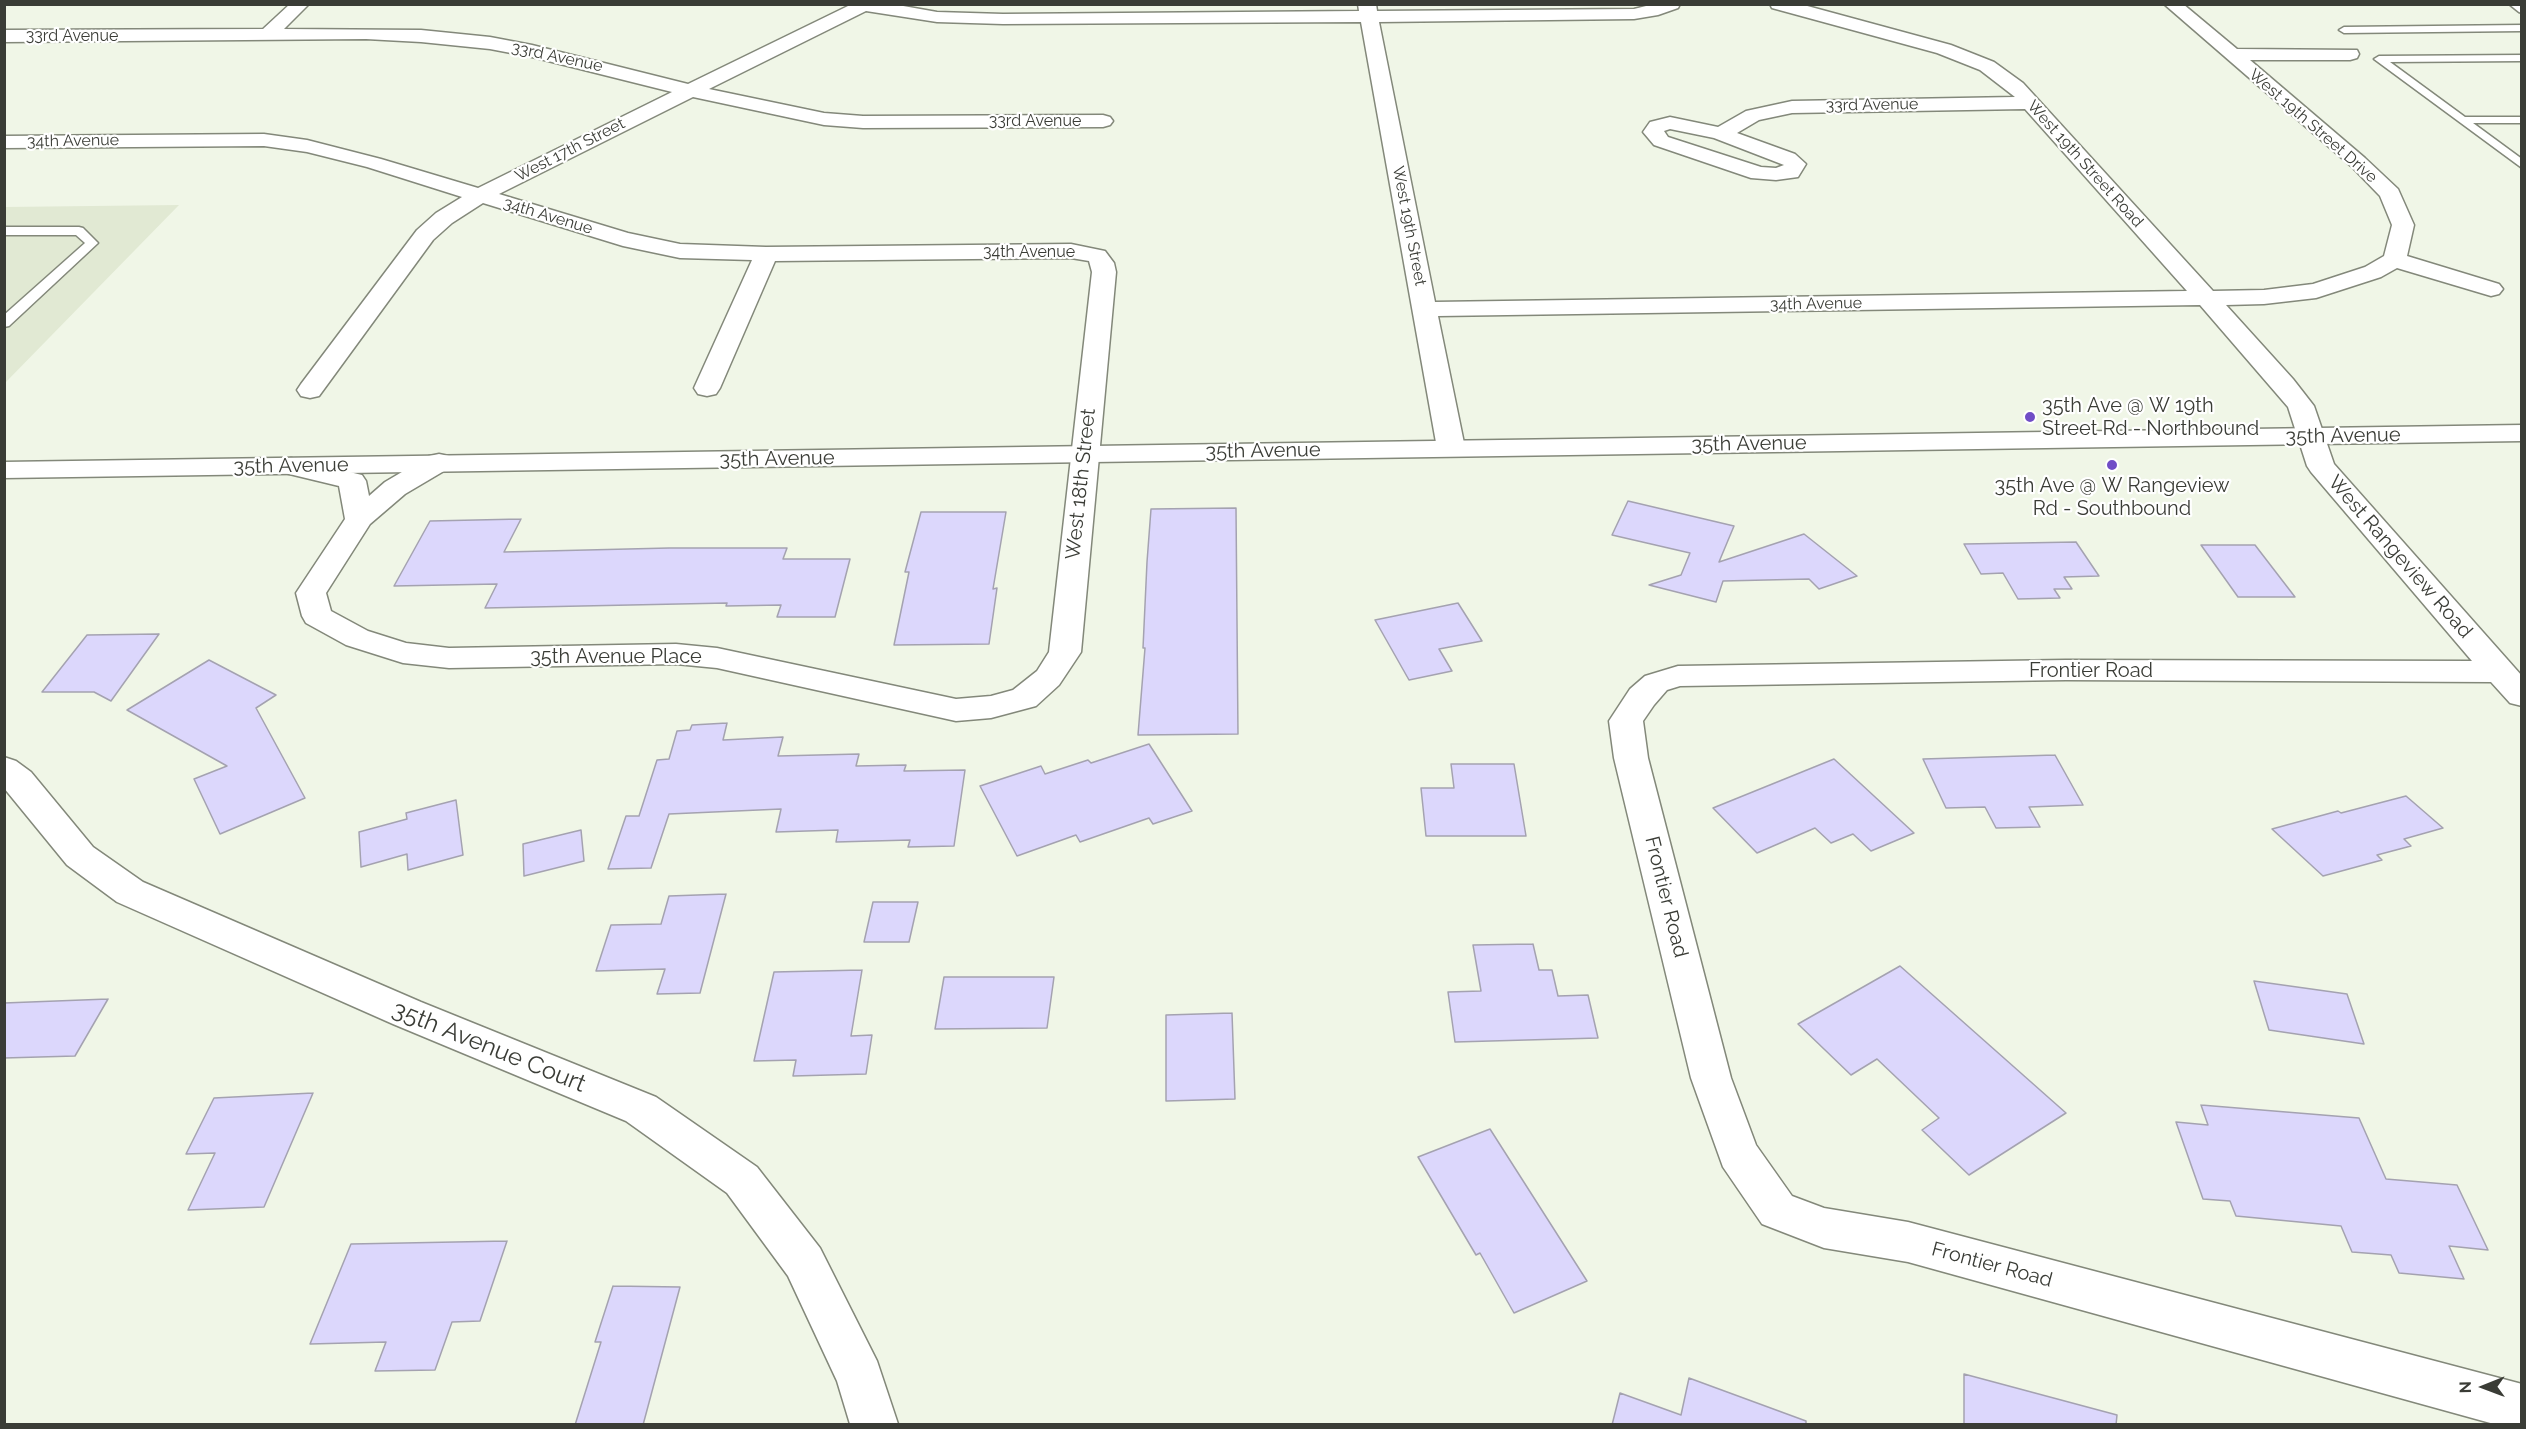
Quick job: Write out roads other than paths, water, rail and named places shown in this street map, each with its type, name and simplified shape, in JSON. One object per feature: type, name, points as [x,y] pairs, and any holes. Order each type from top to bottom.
[{"type":"street","points":[[268,34],[301,4]]},
{"type":"street","points":[[859,5],[937,17],[1004,19],[1130,11],[1634,14],[1672,4]]},
{"type":"street","name":"West 19th Street Road","points":[[1778,4],[1892,33],[1965,57],[1987,66],[2007,80],[2271,369],[2301,406],[2309,437]]},
{"type":"street","name":"West 19th Street Drive","points":[[2172,4],[2358,162],[2390,194],[2403,225],[2395,260]]},
{"type":"street","name":"West 17th Street","points":[[310,390],[425,235],[444,218],[479,196],[859,5]]},
{"type":"street","name":"West 19th Street","points":[[1369,11],[1451,448]]},
{"type":"street","name":"33rd Avenue","points":[[4,36],[366,34],[490,43],[692,89],[738,102],[824,119],[863,122],[1103,121]]},
{"type":"street","points":[[2232,56],[2350,54]]},
{"type":"street","name":"33rd Avenue","points":[[1721,134],[1753,115],[1792,107],[2030,103]]},
{"type":"street","points":[[1670,123],[1689,125],[1721,134],[1788,158],[1795,164],[1790,171],[1776,174],[1759,173],[1661,141],[1653,132],[1657,126],[1670,123]]},
{"type":"street","name":"34th Avenue","points":[[4,142],[264,140],[307,146],[374,163],[651,246],[712,254],[1071,251],[1096,256]]},
{"type":"street","points":[[707,388],[766,254]]},
{"type":"street","name":"West 18th Street","points":[[1024,698],[1048,678],[1065,652],[1104,272],[1102,263],[1096,256]]},
{"type":"street","points":[[2206,299],[2264,297],[2316,291],[2373,272],[2395,260],[2491,289]]},
{"type":"street","name":"34th Avenue","points":[[1425,309],[2206,299]]},
{"type":"street","name":"35th Avenue","points":[[4,470],[2522,433]]},
{"type":"street","name":"West Rangeview Road","points":[[2309,437],[2321,466],[2510,684]]},
{"type":"street","points":[[359,519],[395,488],[439,462]]},
{"type":"street","points":[[291,466],[352,481],[359,519]]},
{"type":"street","name":"35th Avenue Place","points":[[359,519],[311,593],[317,616],[357,638],[403,653],[449,658],[676,654],[717,658],[956,710],[991,707],[1024,698]]},
{"type":"street","name":"Frontier Road","points":[[2510,684],[2066,670],[1678,676],[1656,683],[1642,697],[1626,721],[1631,758],[1711,1078],[1738,1154],[1777,1210],[1824,1228],[1908,1242],[2522,1407]]},
{"type":"street","name":"35th Avenue Court","points":[[4,769],[19,781],[80,856],[130,892],[407,1013],[641,1109],[742,1180],[804,1262],[860,1377],[874,1425]]},
{"type":"lane","points":[[2512,4],[2522,10]]},
{"type":"lane","points":[[2344,30],[2522,28]]},
{"type":"lane","points":[[2522,58],[2379,59],[2522,165]]},
{"type":"lane","points":[[2462,120],[2522,120]]},
{"type":"lane","points":[[4,231],[79,231],[92,243],[4,323]]},
{"type":"place","name":"35th Ave @ W 19th Street Rd - Northbound","points":[[2030,417]]},
{"type":"place","name":"35th Ave @ W Rangeview Rd - Southbound","points":[[2112,465]]}]
